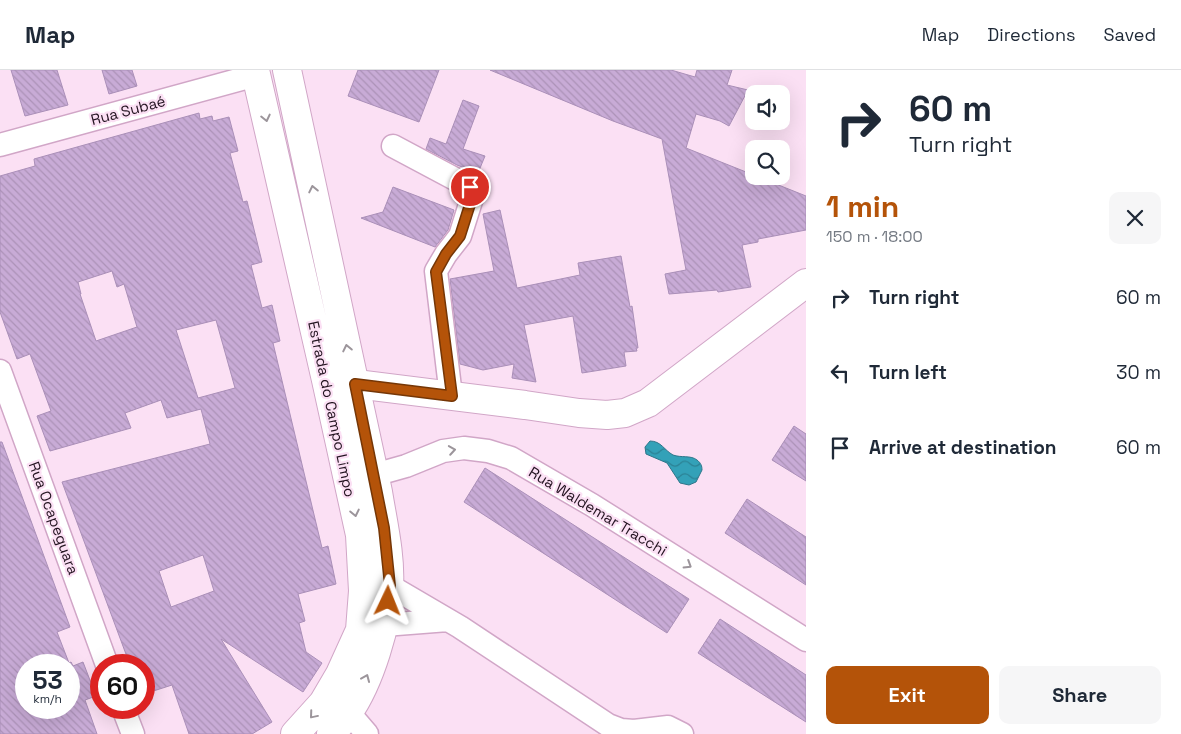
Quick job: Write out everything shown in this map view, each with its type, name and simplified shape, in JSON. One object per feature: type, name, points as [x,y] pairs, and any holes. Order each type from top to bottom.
[{"type":"main road","name":"Estrada do Campo Limpo","points":[[287,70],[374,475],[384,528],[390,586],[384,625],[366,680],[349,713],[332,734]]},
{"type":"main road","name":"Estrada do Campo Limpo","points":[[256,72],[360,535],[363,591],[360,630],[340,674],[323,703],[295,734]]},
{"type":"main road","points":[[326,380],[579,413],[607,415],[625,413],[648,403],[806,283]]},
{"type":"street","name":"Rua Subaé","points":[[0,145],[256,72]]},
{"type":"street","points":[[393,146],[470,187],[472,198],[460,236],[446,254],[436,272],[452,396]]},
{"type":"street","name":"Rua Ocapeguara","points":[[0,371],[103,654]]},
{"type":"street","name":"Rua Waldemar Tracchi","points":[[374,475],[406,466],[443,451],[464,448],[488,451],[511,458],[592,505],[806,640]]},
{"type":"street","points":[[390,586],[448,620],[608,725],[621,730],[634,731],[668,727],[682,734]]},
{"type":"street","points":[[384,625],[448,620]]},
{"type":"street","points":[[349,713],[367,734]]},
{"type":"street","points":[[127,719],[133,734]]},
{"type":"water","points":[[650,441],[660,444],[673,455],[695,458],[701,465],[702,470],[696,482],[689,485],[680,483],[667,463],[646,454],[645,447]]},
{"type":"building","points":[[11,70],[57,70],[68,105],[25,116]]},
{"type":"building","points":[[102,70],[132,70],[137,86],[109,94]]},
{"type":"building","points":[[358,70],[439,70],[419,122],[348,96]]},
{"type":"building","points":[[490,70],[671,70],[695,77],[697,70],[732,70],[727,85],[745,89],[745,96],[729,126],[720,121],[696,114],[686,148],[745,172],[745,185],[778,185],[806,196],[806,230],[758,239],[758,242],[742,245],[751,287],[718,292],[717,290],[669,294],[665,274],[686,270],[662,139],[613,121]]},
{"type":"building","points":[[463,100],[479,106],[463,149],[485,156],[478,173],[457,165],[426,149],[430,138],[446,144]]},
{"type":"building","points":[[199,113],[200,119],[212,116],[213,121],[229,117],[238,151],[230,153],[243,202],[247,201],[262,262],[251,265],[262,308],[272,305],[280,341],[273,343],[322,548],[328,546],[336,584],[298,594],[305,621],[299,623],[306,652],[322,663],[303,692],[221,639],[272,722],[252,734],[189,734],[172,685],[155,690],[155,654],[126,654],[62,482],[210,444],[201,409],[167,418],[161,400],[125,413],[131,428],[50,451],[37,416],[51,411],[30,354],[17,359],[0,312],[0,176],[35,166],[34,159]],"holes":[[[112,271],[117,287],[124,284],[137,327],[96,341],[80,294],[78,282]],[[216,320],[235,388],[198,398],[176,330]],[[203,555],[214,591],[171,607],[159,571]]]},
{"type":"building","points":[[393,187],[454,210],[448,230],[435,247],[361,218],[383,212]]},
{"type":"building","points":[[500,210],[517,288],[580,275],[578,263],[621,256],[630,307],[632,306],[638,348],[636,348],[637,351],[624,352],[626,366],[582,373],[573,316],[524,325],[536,382],[512,378],[514,364],[483,370],[460,364],[450,279],[494,271],[483,214]]},
{"type":"building","points":[[794,426],[806,434],[806,481],[772,460]]},
{"type":"building","points":[[0,442],[2,442],[70,627],[57,632],[66,654],[15,654],[15,719],[80,719],[80,663],[83,662],[90,680],[90,698],[85,700],[90,719],[92,719],[97,734],[0,734]]},
{"type":"building","points":[[485,468],[689,599],[667,633],[464,502]]},
{"type":"building","points":[[747,499],[806,537],[806,585],[725,533]]},
{"type":"building","points":[[720,619],[806,675],[806,722],[698,653]]},
{"type":"route","points":[[388,601],[390,586],[384,528],[355,384],[452,396],[436,272],[446,254],[460,236],[472,198],[470,187]]}]
